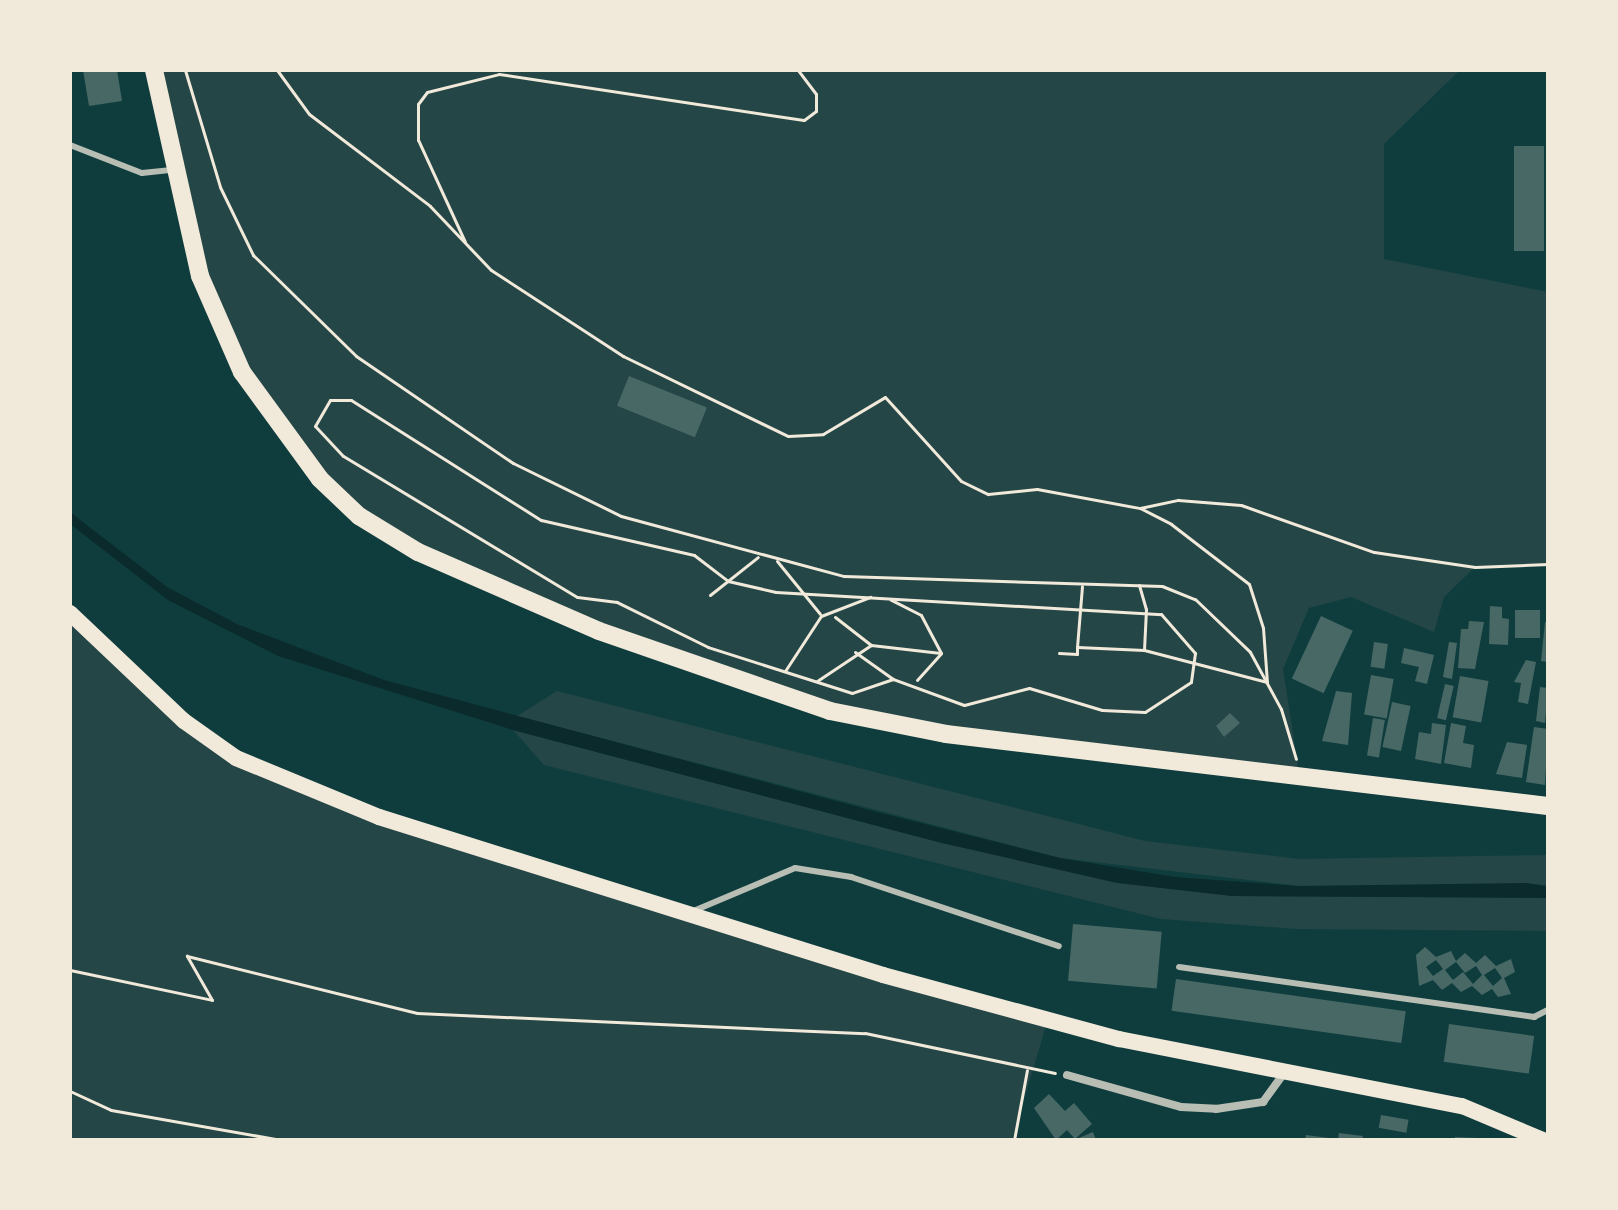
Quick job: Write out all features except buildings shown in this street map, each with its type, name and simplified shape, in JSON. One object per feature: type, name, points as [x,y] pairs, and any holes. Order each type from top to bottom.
[{"type":"main road","points":[[154,70],[175,170],[211,307],[262,406],[341,499],[418,552],[599,631],[830,711],[960,736],[1299,772],[1548,806]]},
{"type":"main road","points":[[70,613],[184,721],[263,772],[680,916],[1119,1039],[1462,1106],[1543,1140]]},
{"type":"street","points":[[1067,1075],[1181,1107],[1216,1109],[1263,1102],[1284,1073]]},
{"type":"lane","points":[[70,145],[142,173],[175,170]]},
{"type":"lane","points":[[680,916],[795,868],[851,877],[1059,946]]},
{"type":"lane","points":[[1179,967],[1534,1017],[1548,1010]]},
{"type":"path","points":[[185,70],[220,187],[253,255],[335,338],[565,494],[777,561],[936,584],[1139,585],[1195,599],[1227,625],[1267,682]]},
{"type":"path","points":[[277,70],[309,114],[412,190],[467,246],[560,320],[788,436],[823,434],[885,397],[961,481],[988,494],[1037,489],[1140,508],[1178,500],[1241,505],[1374,552],[1475,567],[1548,564]]},
{"type":"path","points":[[467,246],[418,140],[418,104],[427,92],[499,74],[804,120],[816,111],[816,94],[798,70]]},
{"type":"path","points":[[330,400],[351,400],[541,520],[694,555],[728,581],[803,593],[1011,601],[1038,611],[1080,605],[1146,609],[1184,633],[1196,667],[1183,694],[1145,712],[1102,710],[1029,688],[964,705],[916,682],[893,679],[852,693],[708,647],[600,596],[577,597],[343,456],[315,426],[319,412],[330,400]]},
{"type":"path","points":[[1140,508],[1249,584],[1263,628],[1267,682],[1299,772]]},
{"type":"path","points":[[710,595],[758,557]]},
{"type":"path","points":[[777,561],[821,616],[835,617],[871,645]]},
{"type":"path","points":[[1059,653],[1077,654],[1082,585]]},
{"type":"path","points":[[1139,585],[1146,609],[1144,650]]},
{"type":"path","points":[[835,617],[870,597]]},
{"type":"path","points":[[888,598],[921,615],[941,653]]},
{"type":"path","points":[[785,671],[821,616]]},
{"type":"path","points":[[817,682],[855,652],[871,645],[941,653]]},
{"type":"path","points":[[1077,647],[1144,650],[1196,667],[1267,682]]},
{"type":"path","points":[[855,652],[893,679]]},
{"type":"path","points":[[916,682],[941,653]]},
{"type":"path","points":[[70,970],[212,1000],[187,956],[417,1013],[865,1033],[1067,1075]]},
{"type":"path","points":[[1014,1140],[1027,1069]]},
{"type":"path","points":[[70,1091],[111,1110],[282,1140]]},
{"type":"path","points":[[448,1140],[512,1140]]},
{"type":"shaded area","points":[[156,70],[1460,70],[1384,144],[1384,259],[1548,292],[1548,564],[1475,567],[1444,597],[1434,632],[1351,597],[1309,608],[1283,669],[1299,772],[875,721],[599,631],[359,516],[284,434],[210,302]]},
{"type":"shaded area","points":[[70,512],[167,587],[237,624],[384,680],[881,813],[1060,858],[1175,877],[1299,886],[1526,883],[1548,886],[1548,898],[1232,896],[1117,883],[942,843],[513,730],[278,656],[168,600],[70,524]]},
{"type":"shaded area","points":[[70,613],[184,721],[291,785],[1048,1019],[1012,1140],[70,1140]]},
{"type":"shaded area","points":[[557,691],[1145,841],[1300,859],[1548,855],[1548,886],[1299,886],[1060,858],[517,716]]},
{"type":"shaded area","points":[[513,730],[942,843],[1232,896],[1548,898],[1548,931],[1297,929],[1161,919],[544,765]]}]
